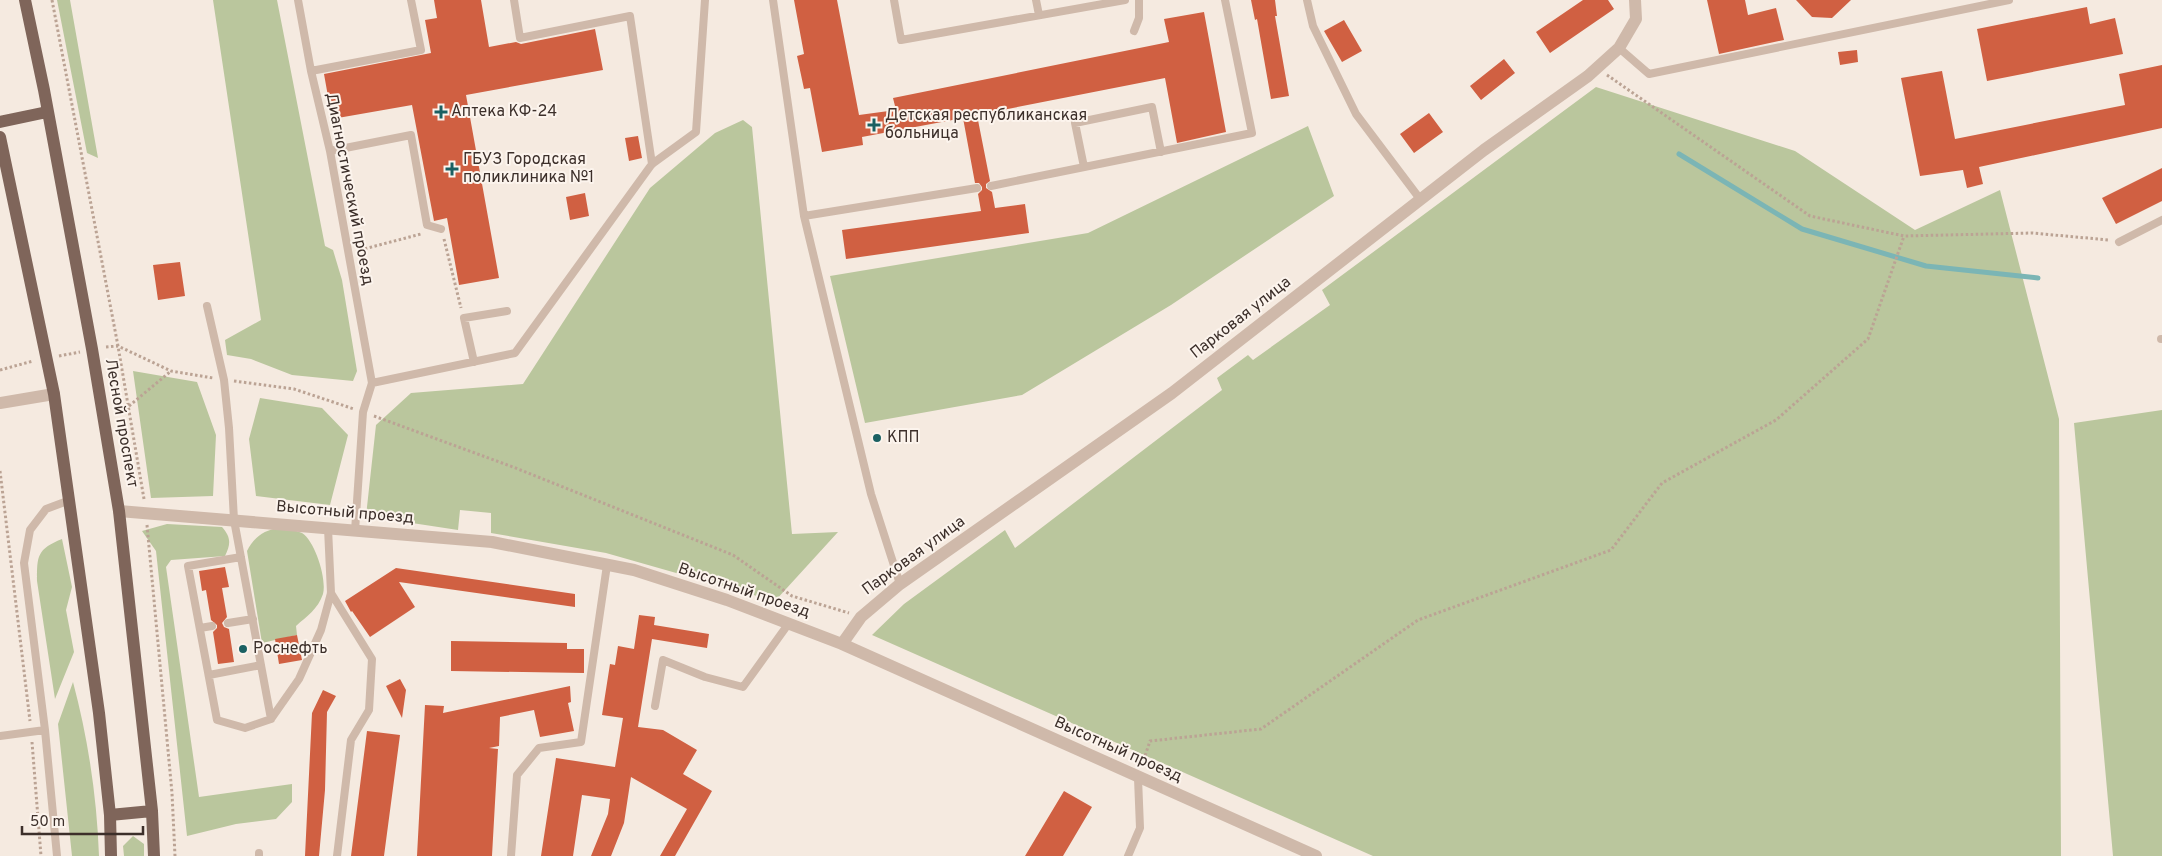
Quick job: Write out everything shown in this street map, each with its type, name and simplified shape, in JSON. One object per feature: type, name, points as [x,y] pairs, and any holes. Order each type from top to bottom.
[{"type":"main road","name":"Лесной проспект","points":[[25,0],[92,349],[119,511],[152,811],[154,856]]},
{"type":"main road","points":[[0,122],[47,112]]},
{"type":"main road","points":[[0,137],[54,394],[99,713],[110,815],[111,856]]},
{"type":"main road","points":[[110,815],[152,811]]},
{"type":"street","name":"Парковая улица","points":[[842,644],[861,617],[900,584],[1172,393],[1484,150],[1598,68],[1619,48],[1636,18],[1635,0]]},
{"type":"street","points":[[0,403],[54,394]]},
{"type":"street","name":"Высотный проезд","points":[[119,511],[492,542],[634,570],[727,600],[842,644],[1316,856]]},
{"type":"lane","name":"Диагностический проезд","points":[[298,0],[311,71],[330,151],[372,383]]},
{"type":"lane","points":[[311,71],[421,50],[412,0]]},
{"type":"lane","points":[[514,0],[520,38],[630,16],[652,164]]},
{"type":"lane","points":[[355,531],[363,412],[372,383],[516,353],[652,164],[696,132],[705,0]]},
{"type":"lane","points":[[773,0],[804,216],[871,494],[900,584]]},
{"type":"lane","points":[[894,0],[901,40],[1125,0]]},
{"type":"lane","points":[[1036,0],[1039,15]]},
{"type":"lane","points":[[1075,0],[1077,9]]},
{"type":"lane","points":[[1134,31],[1139,18],[1139,0]]},
{"type":"lane","points":[[990,186],[1252,133],[1225,0]]},
{"type":"lane","points":[[1307,0],[1312,26],[1356,114],[1420,199]]},
{"type":"lane","points":[[1619,48],[1649,74],[2009,0]]},
{"type":"lane","points":[[1084,167],[1076,122],[1152,108],[1161,152]]},
{"type":"lane","points":[[330,151],[410,135],[427,225],[442,229]]},
{"type":"lane","points":[[804,216],[976,188]]},
{"type":"lane","points":[[2119,242],[2162,220]]},
{"type":"lane","points":[[207,306],[224,380],[230,428],[234,520],[271,719]]},
{"type":"lane","points":[[474,362],[464,318],[507,311]]},
{"type":"lane","points":[[57,856],[45,730],[24,563],[30,530],[46,510],[70,500]]},
{"type":"lane","points":[[241,557],[188,566],[217,720],[245,728],[271,719],[299,679],[322,630],[331,593],[328,528]]},
{"type":"lane","points":[[511,856],[517,775],[539,748],[581,742],[607,565]]},
{"type":"lane","points":[[331,593],[372,659],[369,710],[351,740],[337,856]]},
{"type":"lane","points":[[228,623],[252,619]]},
{"type":"lane","points":[[655,706],[663,660],[705,677],[743,687],[789,623]]},
{"type":"lane","points":[[200,628],[212,626]]},
{"type":"lane","points":[[209,675],[261,665]]},
{"type":"lane","points":[[0,736],[45,730]]},
{"type":"lane","points":[[1128,856],[1140,828],[1138,778]]},
{"type":"path","points":[[52,0],[118,346],[146,513],[172,793],[175,856]]},
{"type":"path","points":[[1598,68],[1810,216],[1904,236],[2032,233],[2119,242]]},
{"type":"path","points":[[349,253],[442,229]]},
{"type":"path","points":[[1138,778],[1150,741],[1261,729],[1418,620],[1612,550],[1662,483],[1776,420],[1868,339],[1904,236]]},
{"type":"path","points":[[446,245],[459,302]]},
{"type":"path","points":[[0,370],[13,365],[47,358],[118,346],[171,371],[294,389],[363,412],[513,468],[733,555],[792,596],[861,617]]},
{"type":"path","points":[[128,406],[171,371]]},
{"type":"path","points":[[0,470],[31,732],[41,856]]},
{"type":"green space","points":[[57,0],[70,0],[98,158],[87,153]]},
{"type":"green space","points":[[213,0],[277,0],[325,246],[333,250],[342,280],[357,371],[353,381],[292,375],[251,359],[227,355],[225,340],[261,320]]},
{"type":"green space","points":[[1596,87],[1795,151],[1915,230],[2000,190],[2059,419],[2061,856],[1373,856],[872,635],[904,604],[1005,530],[1015,548],[1222,390],[1217,378],[1248,355],[1253,360],[1330,305],[1322,290]]},
{"type":"green space","points":[[743,120],[752,127],[792,534],[838,532],[775,601],[606,553],[491,533],[491,513],[460,510],[458,530],[366,516],[376,425],[411,393],[523,384],[650,188],[715,133]]},
{"type":"green space","points":[[1308,126],[1334,196],[1171,305],[1022,395],[865,423],[830,276],[1088,233]]},
{"type":"green space","points":[[133,371],[197,382],[216,435],[213,496],[151,498]]},
{"type":"green space","points":[[260,398],[322,408],[348,435],[330,505],[256,496],[249,439]]},
{"type":"green space","points":[[2162,410],[2162,856],[2113,856],[2074,423]]},
{"type":"green space","points":[[167,524],[222,527],[229,541],[225,556],[171,560],[166,567],[199,797],[292,784],[292,802],[276,819],[236,824],[187,836],[156,551],[142,531]]},
{"type":"green space","points":[[279,528],[293,530],[307,537],[322,570],[323,594],[315,608],[296,626],[297,635],[262,643],[247,551],[260,535],[269,530]]},
{"type":"green space","points":[[62,539],[72,587],[66,610],[74,652],[55,699],[37,572],[38,559],[43,550]]},
{"type":"green space","points":[[73,682],[91,768],[99,856],[72,856],[58,724]]},
{"type":"green space","points":[[133,836],[144,844],[144,856],[124,856],[123,846]]},
{"type":"building","name":"ГБУЗ Городская поликлиника №1","points":[[434,0],[481,0],[489,47],[516,42],[521,44],[595,29],[603,70],[466,95],[499,278],[459,285],[447,218],[434,221],[412,105],[332,119],[324,74],[431,53],[425,20],[437,18]]},
{"type":"building","name":"Детская республиканская больница","points":[[794,0],[837,0],[859,115],[896,110],[893,98],[1169,42],[1164,19],[1204,12],[1226,132],[1177,143],[1165,78],[977,115],[990,181],[986,184],[986,188],[992,192],[995,208],[1025,204],[1029,233],[846,259],[842,230],[981,211],[978,194],[982,187],[979,183],[975,183],[963,118],[862,137],[863,145],[822,152],[810,88],[804,89],[797,56],[804,54]]},
{"type":"building","points":[[1251,0],[1275,0],[1277,16],[1275,16],[1289,96],[1271,99],[1257,19],[1255,20]]},
{"type":"building","points":[[1583,0],[1608,0],[1614,9],[1550,53],[1536,32]]},
{"type":"building","points":[[1707,0],[1745,0],[1748,15],[1776,8],[1784,40],[1719,54]]},
{"type":"building","points":[[1796,0],[1851,0],[1832,18],[1812,17]]},
{"type":"building","points":[[2087,7],[2090,24],[2115,18],[2123,54],[1987,81],[1977,29]]},
{"type":"building","points":[[1344,20],[1362,51],[1342,62],[1324,31]]},
{"type":"building","points":[[1857,50],[1858,62],[1840,65],[1838,52]]},
{"type":"building","points":[[1504,59],[1515,73],[1481,100],[1470,86]]},
{"type":"building","points":[[2162,65],[2162,128],[1979,167],[1983,184],[1967,188],[1963,170],[1920,176],[1901,78],[1942,71],[1955,139],[2125,105],[2119,74]]},
{"type":"building","points":[[1429,113],[1443,132],[1414,153],[1400,134]]},
{"type":"building","points":[[638,136],[642,158],[629,161],[625,138]]},
{"type":"building","points":[[2162,168],[2162,201],[2116,224],[2102,198]]},
{"type":"building","points":[[585,193],[589,216],[570,220],[566,197]]},
{"type":"building","points":[[180,262],[185,296],[158,300],[153,265]]},
{"type":"building","points":[[225,567],[229,587],[222,588],[227,617],[222,623],[224,627],[229,629],[234,662],[218,664],[213,632],[217,625],[211,620],[206,590],[202,591],[199,571]]},
{"type":"building","points":[[396,568],[575,594],[575,607],[399,582],[415,607],[370,637],[345,601]]},
{"type":"building","points":[[639,615],[655,617],[654,625],[709,634],[707,648],[652,639],[638,727],[663,730],[697,750],[683,774],[712,791],[675,856],[660,856],[687,809],[631,777],[624,823],[611,856],[591,856],[608,814],[610,799],[582,795],[573,856],[541,856],[556,758],[615,767],[623,718],[602,715],[610,664],[615,665],[618,646],[634,649]]},
{"type":"building","points":[[297,635],[302,660],[279,664],[275,639]]},
{"type":"building","points":[[451,641],[567,643],[567,649],[584,649],[584,673],[451,671]]},
{"type":"building","points":[[400,679],[406,690],[402,718],[386,686]]},
{"type":"building","points":[[570,686],[571,702],[568,703],[574,731],[540,737],[534,710],[500,717],[499,746],[489,748],[498,749],[492,856],[417,856],[425,705],[444,706],[443,713]]},
{"type":"building","points":[[323,690],[336,696],[327,712],[325,790],[319,856],[305,856],[312,713]]},
{"type":"building","points":[[367,731],[400,735],[384,856],[351,856]]},
{"type":"building","points":[[1064,791],[1092,807],[1063,856],[1025,856]]},
{"type":"waterway","points":[[1679,154],[1802,229],[1926,266],[2038,278]]},
{"type":"place","name":"Аптека КФ-24","points":[[441,112]]},
{"type":"place","name":"Детская республиканская больница","points":[[874,125]]},
{"type":"place","name":"ГБУЗ Городская поликлиника №1","points":[[452,169]]},
{"type":"place","name":"КПП","points":[[877,438]]},
{"type":"place","name":"Роснефть","points":[[243,649]]}]
